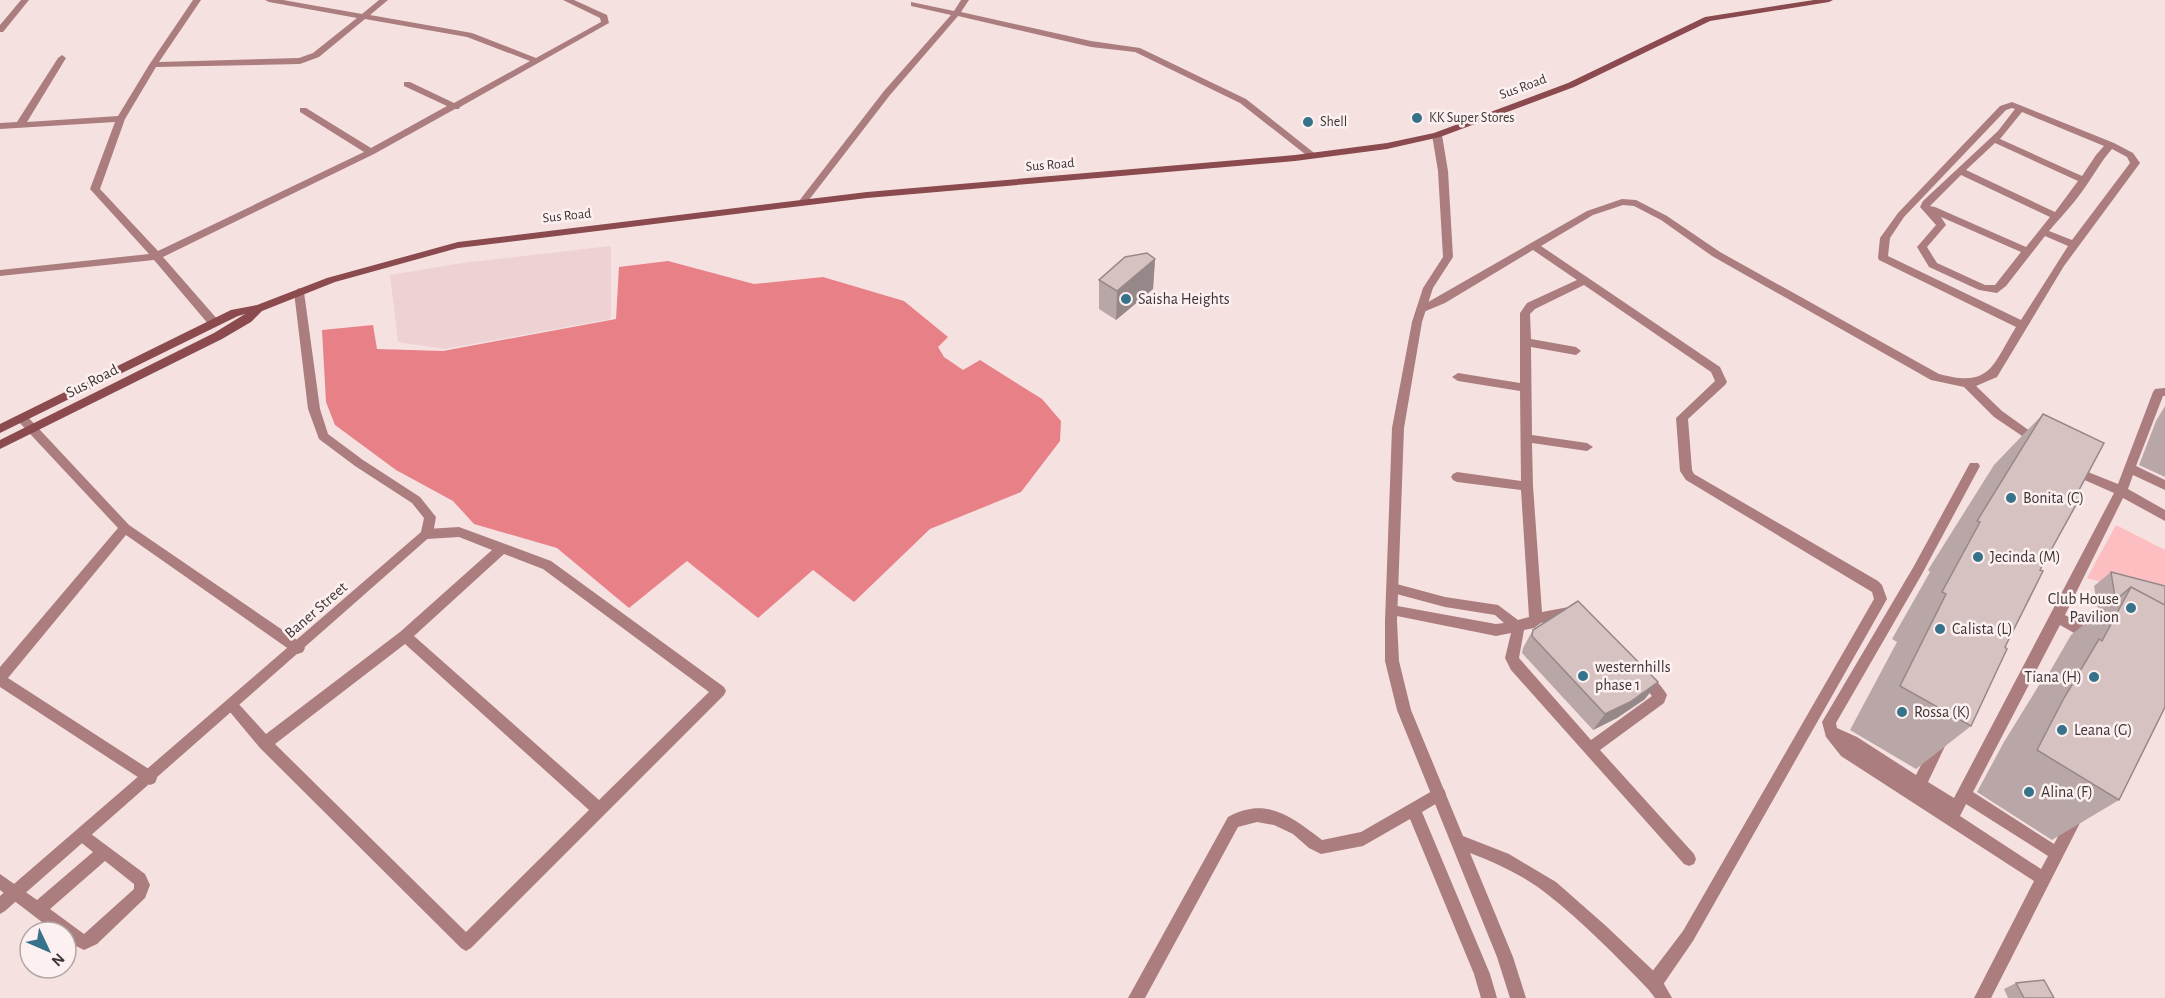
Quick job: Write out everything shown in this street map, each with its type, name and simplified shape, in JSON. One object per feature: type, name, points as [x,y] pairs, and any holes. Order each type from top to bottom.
[{"type":"main road","name":"Sus Road","points":[[0,429],[235,314],[259,308],[332,280],[458,245],[867,195],[1313,156],[1387,146],[1437,135],[1571,85],[1708,19],[1829,0]]},
{"type":"main road","name":"Sus Road","points":[[0,445],[218,336],[247,319],[259,308]]},
{"type":"street","points":[[0,30],[25,0]]},
{"type":"street","points":[[197,0],[153,64],[121,119],[95,189],[157,256],[214,323]]},
{"type":"street","points":[[268,0],[469,35],[530,57],[536,62]]},
{"type":"street","points":[[153,64],[300,62],[316,55],[384,0]]},
{"type":"street","points":[[0,273],[157,256],[371,152],[605,23],[604,17],[567,0]]},
{"type":"street","points":[[802,203],[887,93],[956,14],[964,0]]},
{"type":"street","points":[[914,4],[1092,44],[1137,50],[1243,101],[1313,156]]},
{"type":"street","points":[[20,125],[62,58]]},
{"type":"street","points":[[407,84],[456,106]]},
{"type":"street","points":[[1421,309],[1441,300],[1568,224],[1607,206],[1622,202],[1636,203],[1664,218],[1716,254],[1935,377],[1947,382],[1979,381],[1993,374],[2024,326],[2074,245],[2135,163],[2130,155],[2111,145],[2012,105],[2003,108],[1900,215],[1885,238],[1883,258],[2024,326]]},
{"type":"street","points":[[1926,206],[1994,139],[2020,108]]},
{"type":"street","points":[[303,110],[371,152]]},
{"type":"street","points":[[0,126],[121,119]]},
{"type":"street","points":[[1437,135],[1443,171],[1448,257],[1428,288],[1421,309],[1398,428],[1392,661],[1404,710],[1505,957],[1518,998]]},
{"type":"street","points":[[1994,139],[2085,181]]},
{"type":"street","points":[[1926,206],[1941,225],[1922,247],[1927,258],[1933,265],[1983,288],[1997,289],[2085,181],[2099,157],[2111,145]]},
{"type":"street","points":[[1960,171],[2056,216]]},
{"type":"street","points":[[1926,206],[2027,251]]},
{"type":"street","points":[[2043,232],[2074,245]]},
{"type":"street","points":[[1534,246],[1716,370],[1722,382],[1682,418],[1686,471],[1690,477],[1874,585],[1881,599],[1688,936],[1654,983]]},
{"type":"street","points":[[1537,618],[1527,486],[1524,342],[1527,309],[1584,281]]},
{"type":"street","points":[[232,706],[265,743],[466,943],[719,691],[547,565],[459,532],[427,534],[430,517],[416,500],[323,436],[314,409],[299,292]]},
{"type":"street","points":[[1524,342],[1576,351]]},
{"type":"street","points":[[1458,377],[1525,388]]},
{"type":"street","points":[[1966,383],[1998,414],[2045,448]]},
{"type":"street","points":[[1954,814],[2121,490],[2159,392],[2165,392]]},
{"type":"street","points":[[22,418],[124,528],[298,648]]},
{"type":"street","points":[[1526,438],[1587,447]]},
{"type":"street","points":[[2064,461],[2084,475],[2121,490],[2165,516]]},
{"type":"street","points":[[1954,814],[1846,752],[1831,733],[1829,722],[1918,570],[1974,466]]},
{"type":"street","points":[[2129,468],[2165,485]]},
{"type":"street","points":[[1458,477],[1527,486]]},
{"type":"street","points":[[124,528],[0,679],[150,778]]},
{"type":"street","name":"Baner Street","points":[[0,906],[150,778],[427,534]]},
{"type":"street","points":[[265,743],[405,636],[503,547]]},
{"type":"street","points":[[1393,588],[1445,602],[1498,610],[1517,625]]},
{"type":"street","points":[[1392,610],[1496,630],[1529,624],[1537,618],[1570,610],[1581,614],[1589,623]]},
{"type":"street","points":[[2057,617],[2106,645]]},
{"type":"street","points":[[1517,625],[1512,658],[1516,666],[1689,859]]},
{"type":"street","points":[[405,636],[600,810]]},
{"type":"street","points":[[1590,748],[1659,699],[1660,695],[1631,665]]},
{"type":"street","points":[[1919,784],[1946,732]]},
{"type":"street","points":[[1831,733],[1852,742],[1919,784],[1954,814],[2043,879]]},
{"type":"street","points":[[1136,998],[1233,822],[1247,816],[1273,817],[1300,830],[1307,838],[1321,847],[1363,839],[1439,794]]},
{"type":"street","points":[[1965,795],[2056,853]]},
{"type":"street","points":[[1982,998],[2084,803]]},
{"type":"street","points":[[1413,809],[1482,974],[1489,998]]},
{"type":"street","points":[[0,881],[78,940],[84,942],[92,939],[140,893],[142,885],[140,879],[83,835]]},
{"type":"street","points":[[1458,841],[1504,860],[1551,887],[1601,931],[1654,983],[1664,998]]},
{"type":"street","points":[[38,909],[104,852]]},
{"type":"shaded area","points":[[611,246],[611,319],[444,349],[398,342],[390,275],[462,263]]},
{"type":"shaded area","points":[[668,261],[754,284],[823,277],[904,301],[948,337],[938,347],[944,357],[963,370],[980,360],[1042,399],[1061,421],[1060,441],[1021,492],[930,529],[854,602],[813,570],[758,618],[687,561],[629,608],[557,548],[474,524],[453,501],[396,470],[335,425],[326,402],[322,330],[373,325],[377,349],[443,351],[616,319],[619,267]]},
{"type":"shaded area","points":[[2116,525],[2165,550],[2165,601],[2087,578]]},
{"type":"building","points":[[1147,253],[1155,259],[1117,291],[1099,280],[1125,257]]},
{"type":"building","points":[[2043,414],[2104,443],[2078,492],[2082,494],[2040,570],[2043,571],[2005,647],[2007,649],[1971,726],[1900,686],[1946,594],[1942,592],[1980,522],[1977,521]]},
{"type":"building","points":[[2111,572],[2165,586],[2165,605],[2131,587],[2118,598],[2115,597]]},
{"type":"building","points":[[2131,587],[2165,605],[2165,707],[2119,800],[2037,750],[2064,698],[2099,639],[2102,641]]},
{"type":"building","name":"westernhills phase 1","points":[[1578,601],[1658,682],[1630,702],[1605,714],[1532,636],[1533,630]]},
{"type":"building","points":[[2044,980],[2054,998],[2024,998],[2016,983]]},
{"type":"place","name":"KK Super Stores","points":[[1417,118]]},
{"type":"place","name":"Shell","points":[[1308,122]]},
{"type":"place","name":"Saisha Heights","points":[[1126,299]]},
{"type":"place","name":"Bonita (C)","points":[[2011,498]]},
{"type":"place","name":"Jecinda (M)","points":[[1978,557]]},
{"type":"place","name":"Club House Pavilion","points":[[2131,608]]},
{"type":"place","name":"Calista (L)","points":[[1940,629]]},
{"type":"place","name":"westernhills phase 1","points":[[1583,676]]},
{"type":"place","name":"Tiana (H)","points":[[2094,677]]},
{"type":"place","name":"Rossa (K)","points":[[1902,712]]},
{"type":"place","name":"Leana (G)","points":[[2062,730]]},
{"type":"place","name":"Alina (F)","points":[[2029,792]]}]
